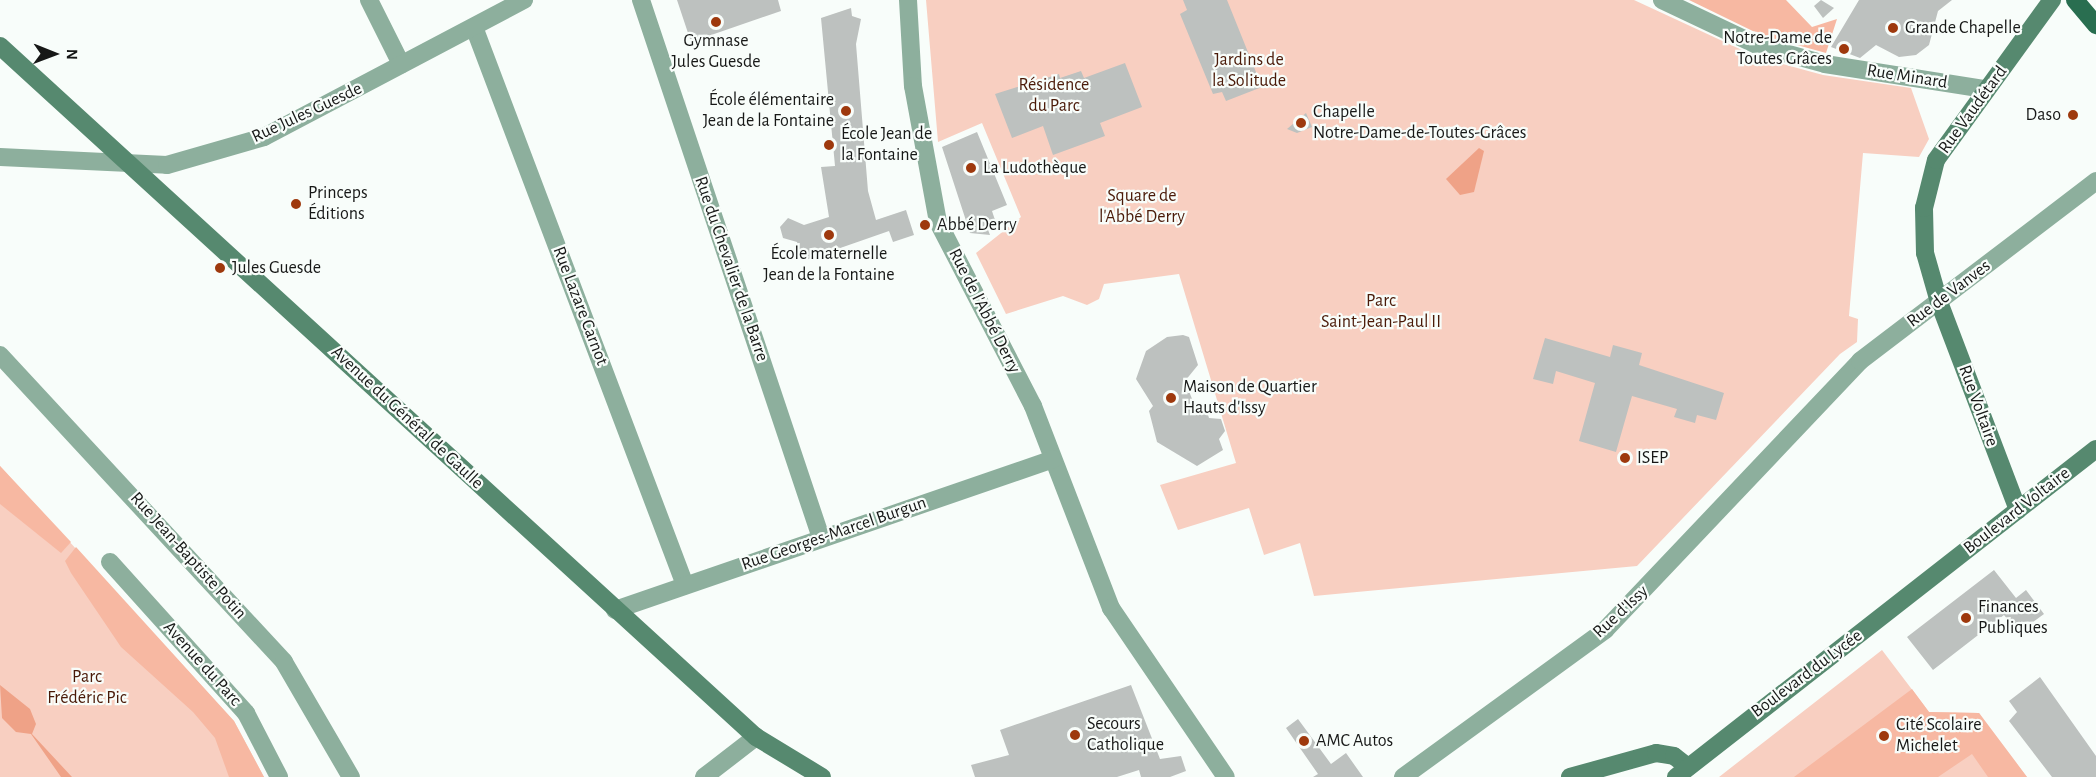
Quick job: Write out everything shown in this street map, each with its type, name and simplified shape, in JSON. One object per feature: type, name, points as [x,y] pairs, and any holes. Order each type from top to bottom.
[{"type":"main road","name":"Rue Vaudétard","points":[[1939,302],[1925,254],[1924,208],[1936,160],[1985,89],[2052,0]]},
{"type":"main road","points":[[2075,0],[2096,25]]},
{"type":"main road","name":"Avenue du Général de Gaulle","points":[[0,46],[756,737],[822,777]]},
{"type":"main road","name":"Rue Voltaire","points":[[1939,302],[2018,510]]},
{"type":"main road","name":"Boulevard Voltaire","points":[[1939,572],[2096,449]]},
{"type":"main road","name":"Boulevard du Lycée","points":[[1682,772],[1939,572]]},
{"type":"main road","points":[[1570,777],[1656,753],[1674,756],[1682,772]]},
{"type":"street","points":[[369,0],[401,64]]},
{"type":"street","name":"Rue Jules Guesde","points":[[0,157],[135,167],[167,165],[264,137],[342,100],[401,64],[524,0]]},
{"type":"street","name":"Rue du Chevalier de la Barre","points":[[641,0],[821,538]]},
{"type":"street","name":"Rue de l'Abbé Derry","points":[[908,0],[913,86],[938,222],[1033,406],[1111,608],[1174,704],[1226,777]]},
{"type":"street","name":"Rue Minard","points":[[1662,0],[1759,46],[1825,64],[1985,89]]},
{"type":"street","name":"Rue Lazare Carnot","points":[[474,27],[685,585]]},
{"type":"street","name":"Rue de Vanves","points":[[1810,414],[1860,361],[2096,181]]},
{"type":"street","name":"Rue Jean-Baptiste Potin","points":[[0,355],[284,662],[351,777]]},
{"type":"street","name":"Rue d'Issy","points":[[1402,777],[1605,630],[1810,414]]},
{"type":"street","name":"Rue Georges-Marcel Burgun","points":[[615,610],[1053,459]]},
{"type":"street","name":"Avenue du Parc","points":[[110,562],[246,713],[279,777]]},
{"type":"street","points":[[704,777],[756,737]]},
{"type":"green space","points":[[926,0],[1634,0],[1757,57],[1823,75],[1911,88],[1929,139],[1919,157],[1863,153],[1849,316],[1858,319],[1857,342],[1840,354],[1637,566],[1314,596],[1300,543],[1264,555],[1249,508],[1178,530],[1160,485],[1236,463],[1179,274],[1104,284],[1099,299],[1087,305],[1063,296],[1006,314],[976,253],[1021,217],[982,123],[938,142]]},
{"type":"green space","name":"Parc Frédéric Pic","points":[[0,466],[234,721],[264,777],[0,777]]},
{"type":"green space","name":"Cité Scolaire Michelet","points":[[1882,650],[1929,712],[1979,713],[2027,777],[1719,777]]},
{"type":"shaded area","points":[[1689,0],[1786,0],[1812,27],[1837,19],[1826,53],[1761,35]]},
{"type":"shaded area","points":[[1479,148],[1484,151],[1474,192],[1460,195],[1446,179]]},
{"type":"shaded area","points":[[0,466],[71,542],[61,553],[0,504]]},
{"type":"shaded area","points":[[76,547],[234,721],[264,777],[229,777],[215,738],[193,712],[121,647],[65,561]]},
{"type":"shaded area","points":[[0,685],[30,709],[36,724],[32,734],[72,777],[61,777],[31,734],[16,732],[2,718]]},
{"type":"shaded area","points":[[1912,689],[1929,712],[1979,713],[2027,777],[1988,777],[1972,754],[1938,777],[1794,777]]},
{"type":"building","name":"Gymnase Jules Guesde","points":[[677,0],[778,0],[781,11],[691,42]]},
{"type":"building","points":[[1183,0],[1227,0],[1262,87],[1226,101],[1222,92],[1213,94],[1180,14],[1187,10]]},
{"type":"building","points":[[1821,0],[1834,8],[1823,18],[1814,6]]},
{"type":"building","name":"Grande Chapelle","points":[[1859,0],[1952,0],[1938,11],[1929,45],[1916,55],[1899,57],[1876,45],[1860,58],[1831,47]]},
{"type":"building","name":"École élémentaire Jean de la Fontaine","points":[[851,8],[852,16],[861,19],[856,44],[868,191],[876,220],[906,210],[914,235],[893,242],[889,231],[803,261],[797,242],[783,238],[780,227],[788,218],[804,225],[829,217],[821,167],[835,166],[821,18]]},
{"type":"building","name":"Résidence du Parc","points":[[1125,63],[1142,107],[1100,123],[1105,136],[1053,155],[1043,126],[1012,138],[995,94],[1059,74],[1060,78],[1081,71],[1084,78]]},
{"type":"building","name":"Chapelle Notre-Dame-de-Toutes-Grâces","points":[[1306,113],[1312,127],[1297,133],[1287,129]]},
{"type":"building","name":"La Ludothèque","points":[[977,132],[1007,205],[992,211],[996,223],[987,227],[990,235],[970,233],[942,147]]},
{"type":"building","name":"Maison de Quartier Hauts d'Issy","points":[[1183,335],[1189,337],[1198,365],[1185,381],[1194,404],[1205,406],[1209,418],[1221,419],[1225,431],[1219,439],[1223,450],[1197,466],[1157,442],[1149,411],[1153,406],[1136,379],[1146,351],[1167,337]]},
{"type":"building","name":"ISEP","points":[[1545,338],[1610,357],[1613,345],[1642,353],[1639,365],[1724,393],[1716,420],[1697,415],[1695,423],[1674,417],[1677,409],[1632,396],[1616,452],[1579,441],[1595,383],[1556,371],[1553,384],[1533,379]]},
{"type":"building","name":"Finances Publiques","points":[[1994,570],[2016,598],[2026,590],[2044,614],[2018,633],[2004,615],[1933,670],[1907,637]]},
{"type":"building","points":[[2040,677],[2096,756],[2096,777],[2052,777],[2009,721],[2017,712],[2009,701]]},
{"type":"building","name":"Secours Catholique","points":[[1131,685],[1160,759],[1181,756],[1186,771],[1170,777],[1141,777],[1139,770],[1117,777],[975,777],[971,765],[1009,755],[1000,730]]},
{"type":"building","name":"AMC Autos","points":[[1298,719],[1331,764],[1346,753],[1363,777],[1313,777],[1318,774],[1286,728]]},
{"type":"place","name":"Gymnase Jules Guesde","points":[[716,22]]},
{"type":"place","name":"Grande Chapelle","points":[[1893,28]]},
{"type":"place","name":"Notre-Dame de Toutes Grâces","points":[[1844,49]]},
{"type":"place","name":"École élémentaire Jean de la Fontaine","points":[[846,111]]},
{"type":"place","name":"Daso","points":[[2073,115]]},
{"type":"place","name":"Chapelle Notre-Dame-de-Toutes-Grâces","points":[[1301,123]]},
{"type":"place","name":"École Jean de la Fontaine","points":[[829,145]]},
{"type":"place","name":"La Ludothèque","points":[[971,168]]},
{"type":"place","name":"Princeps Éditions","points":[[296,204]]},
{"type":"place","name":"Abbé Derry","points":[[925,225]]},
{"type":"place","name":"École maternelle Jean de la Fontaine","points":[[829,235]]},
{"type":"place","name":"Jules Guesde","points":[[220,268]]},
{"type":"place","name":"Maison de Quartier Hauts d'Issy","points":[[1171,398]]},
{"type":"place","name":"ISEP","points":[[1625,458]]},
{"type":"place","name":"Finances Publiques","points":[[1966,618]]},
{"type":"place","name":"Secours Catholique","points":[[1075,735]]},
{"type":"place","name":"Cité Scolaire Michelet","points":[[1884,736]]},
{"type":"place","name":"AMC Autos","points":[[1304,741]]},
{"type":"park label","name":"Jardins de la Solitude","points":[[1249,71]]},
{"type":"park label","name":"Square de l'Abbé Derry","points":[[1142,207]]},
{"type":"park label","name":"Parc Saint-Jean-Paul II","points":[[1381,312]]}]
